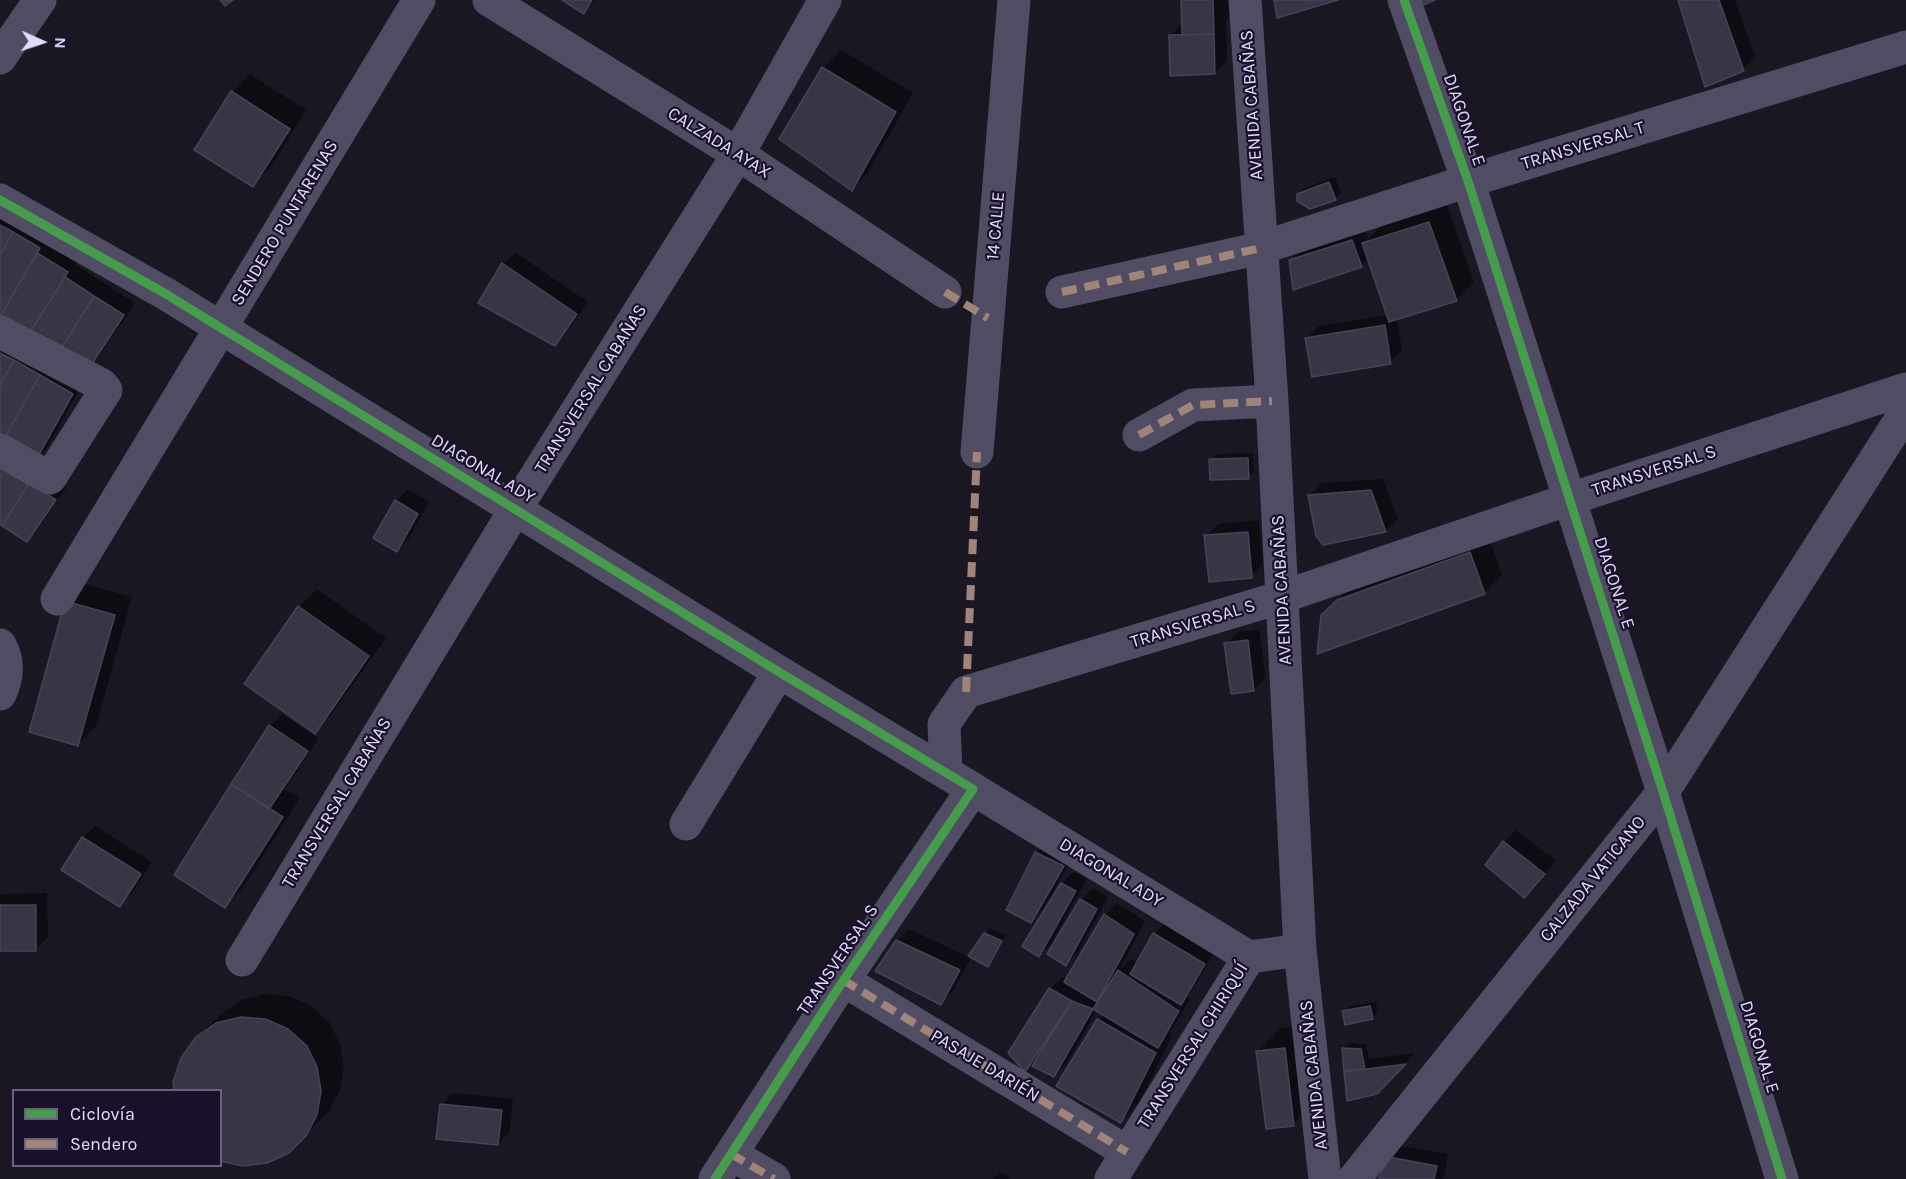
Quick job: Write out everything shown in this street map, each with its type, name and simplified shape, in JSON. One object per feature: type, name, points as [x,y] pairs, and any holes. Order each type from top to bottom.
[{"type":"street","points":[[0,58],[39,0]]},
{"type":"street","name":"SENDERO PUNTARENAS","points":[[57,599],[420,0]]},
{"type":"street","name":"CALZADA AYAX","points":[[489,0],[738,154],[945,292]]},
{"type":"street","name":"TRANSVERSAL CABAÑAS","points":[[242,960],[516,508],[738,154],[825,0]]},
{"type":"street","name":"14 CALLE","points":[[977,452],[1014,0]]},
{"type":"street","name":"AVENIDA CABAÑAS","points":[[1245,0],[1272,401],[1300,950],[1325,1179]]},
{"type":"street","name":"DIAGONAL E","points":[[1404,0],[1468,181],[1570,499],[1782,1179]]},
{"type":"street","name":"TRANSVERSAL T","points":[[1062,292],[1261,248],[1468,181],[1906,47]]},
{"type":"street","name":"DIAGONAL ADY","points":[[0,200],[166,294],[779,672],[946,772]]},
{"type":"street","points":[[0,332],[102,384],[106,390],[50,478],[0,450]]},
{"type":"street","name":"TRANSVERSAL S","points":[[946,772],[945,724],[966,692],[1282,597],[1570,499],[1906,389]]},
{"type":"street","points":[[1138,435],[1193,405],[1272,401]]},
{"type":"street","name":"CALZADA VATICANO","points":[[1354,1179],[1663,792],[1906,411]]},
{"type":"street","points":[[0,645],[7,657],[5,683],[0,694]]},
{"type":"street","points":[[686,824],[779,672]]},
{"type":"street","points":[[946,772],[973,789]]},
{"type":"street","name":"DIAGONAL ADY","points":[[973,789],[1249,957]]},
{"type":"street","name":"TRANSVERSAL S","points":[[723,1166],[843,980],[973,789]]},
{"type":"street","name":"TRANSVERSAL CHIRIQUÍ","points":[[1119,1165],[1249,957],[1300,950]]},
{"type":"street","name":"PASAJE DARIÉN","points":[[843,980],[1119,1165]]},
{"type":"street","points":[[723,1166],[774,1179]]},
{"type":"building","points":[[220,0],[233,0],[225,6]]},
{"type":"building","points":[[562,0],[592,0],[584,14]]},
{"type":"building","points":[[1181,0],[1213,0],[1214,34],[1182,35]]},
{"type":"building","points":[[1274,0],[1338,0],[1277,18]]},
{"type":"building","points":[[1419,0],[1435,0],[1421,6]]},
{"type":"building","points":[[1678,0],[1719,0],[1744,71],[1705,87]]},
{"type":"building","points":[[1214,34],[1215,74],[1170,76],[1169,35]]},
{"type":"building","points":[[822,67],[896,112],[852,191],[779,139]]},
{"type":"building","points":[[231,91],[290,129],[253,187],[194,150]]},
{"type":"building","points":[[1329,182],[1336,200],[1310,209],[1297,201],[1297,194]]},
{"type":"building","points":[[1429,222],[1457,301],[1389,322],[1362,243]]},
{"type":"building","points":[[0,225],[13,232],[0,255]]},
{"type":"building","points":[[13,232],[40,248],[0,317],[0,255]]},
{"type":"building","points":[[1352,240],[1362,267],[1293,290],[1289,260]]},
{"type":"building","points":[[37,253],[68,272],[27,337],[0,317]]},
{"type":"building","points":[[502,263],[577,314],[555,346],[478,303]]},
{"type":"building","points":[[65,277],[94,296],[56,357],[27,337]]},
{"type":"building","points":[[94,296],[124,315],[86,373],[56,357]]},
{"type":"building","points":[[1385,325],[1391,364],[1312,377],[1305,338]]},
{"type":"building","points":[[0,353],[14,360],[0,385]]},
{"type":"building","points":[[14,360],[40,375],[2,443],[0,442],[0,385]]},
{"type":"building","points":[[40,375],[73,394],[35,462],[2,443]]},
{"type":"building","points":[[1248,458],[1249,479],[1210,480],[1209,459]]},
{"type":"building","points":[[0,467],[29,483],[2,526],[0,524]]},
{"type":"building","points":[[29,483],[56,500],[27,542],[2,526]]},
{"type":"building","points":[[1371,490],[1386,532],[1323,545],[1316,536],[1308,495]]},
{"type":"building","points":[[395,500],[418,514],[397,552],[373,538]]},
{"type":"building","points":[[1248,532],[1252,578],[1209,582],[1204,535]]},
{"type":"building","points":[[1470,552],[1485,594],[1317,654],[1321,615],[1337,600]]},
{"type":"building","points":[[65,601],[115,615],[78,746],[29,732]]},
{"type":"building","points":[[298,606],[369,656],[315,734],[244,684]]},
{"type":"building","points":[[1248,640],[1254,691],[1231,694],[1224,643]]},
{"type":"building","points":[[269,725],[308,751],[269,809],[231,784]]},
{"type":"building","points":[[231,784],[283,817],[225,908],[174,875]]},
{"type":"building","points":[[82,837],[141,874],[120,907],[61,870]]},
{"type":"building","points":[[1503,841],[1545,874],[1524,898],[1485,865]]},
{"type":"building","points":[[1035,852],[1064,866],[1031,923],[1006,910]]},
{"type":"building","points":[[1061,883],[1076,891],[1039,957],[1022,946]]},
{"type":"building","points":[[1080,899],[1097,909],[1066,966],[1047,954]]},
{"type":"building","points":[[0,905],[36,905],[36,951],[0,951]]},
{"type":"building","points":[[1104,914],[1134,934],[1097,1002],[1064,982]]},
{"type":"building","points":[[984,933],[1002,941],[988,967],[968,956]]},
{"type":"building","points":[[1153,933],[1205,964],[1181,1005],[1130,974]]},
{"type":"building","points":[[896,940],[960,970],[941,1005],[875,971]]},
{"type":"building","points":[[1118,970],[1179,1011],[1158,1048],[1093,1009]]},
{"type":"building","points":[[1049,988],[1072,1001],[1025,1072],[1008,1053]]},
{"type":"building","points":[[1072,1001],[1093,1009],[1054,1077],[1032,1066]]},
{"type":"building","points":[[1370,1006],[1373,1019],[1345,1025],[1342,1011]]},
{"type":"building","points":[[241,1017],[265,1019],[288,1029],[307,1046],[317,1067],[321,1091],[317,1115],[306,1136],[289,1153],[267,1163],[243,1166],[222,1161],[222,1089],[174,1089],[173,1082],[181,1058],[196,1037],[216,1023]]},
{"type":"building","points":[[1097,1019],[1156,1053],[1121,1123],[1056,1086]]},
{"type":"building","points":[[1285,1048],[1294,1126],[1266,1129],[1256,1051]]},
{"type":"building","points":[[1342,1048],[1361,1049],[1365,1069],[1344,1071]]},
{"type":"building","points":[[1406,1064],[1377,1094],[1347,1101],[1344,1072]]},
{"type":"building","points":[[440,1104],[502,1110],[498,1145],[436,1139]]},
{"type":"building","points":[[1389,1157],[1437,1166],[1434,1179],[1378,1179]]},
{"type":"marked path","points":[[1062,292],[1261,248]]},
{"type":"marked path","points":[[945,292],[988,318]]},
{"type":"marked path","points":[[1139,435],[1193,405],[1272,401]]},
{"type":"marked path","points":[[966,692],[977,452]]},
{"type":"marked path","points":[[843,980],[1127,1152]]},
{"type":"marked path","points":[[731,1154],[774,1179]]},
{"type":"cycle path","points":[[1404,0],[1468,181],[1663,792],[1782,1179]]},
{"type":"cycle path","points":[[0,200],[166,294],[973,789],[835,993],[715,1179]]}]
